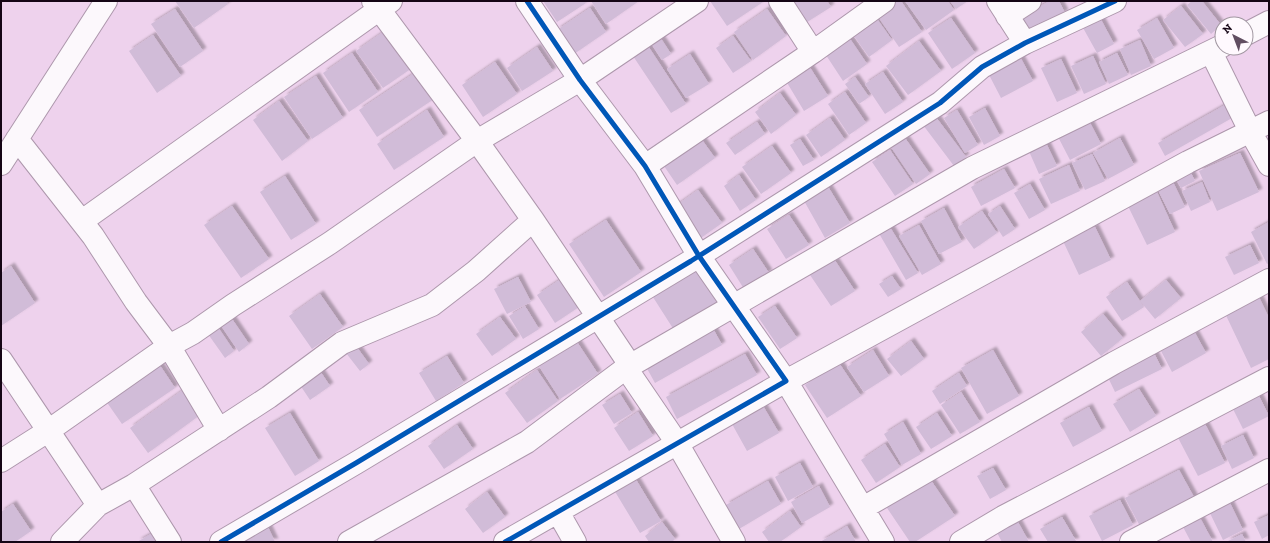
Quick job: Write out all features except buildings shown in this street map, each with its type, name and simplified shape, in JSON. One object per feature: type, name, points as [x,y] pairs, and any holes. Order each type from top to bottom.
[{"type":"street","points":[[1,164],[106,1]]},
{"type":"street","points":[[528,1],[580,80],[645,166],[699,256],[786,380],[883,542]]},
{"type":"street","points":[[1,461],[48,431],[169,346],[193,333],[233,305],[330,243],[476,141],[580,80],[697,1]]},
{"type":"street","points":[[780,1],[813,52]]},
{"type":"street","points":[[645,166],[813,52],[884,1]]},
{"type":"street","points":[[1024,43],[1002,8],[1030,1]]},
{"type":"street","points":[[221,542],[369,455],[699,256],[940,103],[982,67],[1024,43],[1114,1]]},
{"type":"street","points":[[82,221],[381,4],[533,220],[597,317],[677,443],[734,542]]},
{"type":"street","points":[[1254,30],[1269,22]]},
{"type":"street","points":[[349,542],[527,442],[628,366],[972,168],[1214,50]]},
{"type":"street","points":[[1220,56],[1260,126],[1269,165]]},
{"type":"street","points":[[504,542],[786,380],[1181,166],[1260,126]]},
{"type":"street","points":[[17,139],[93,236],[136,302],[169,346],[219,430]]},
{"type":"street","points":[[62,542],[98,505],[134,485],[269,398],[342,343],[432,305],[476,271],[533,220]]},
{"type":"street","points":[[863,508],[1114,363],[1269,280]]},
{"type":"street","points":[[1,360],[98,505]]},
{"type":"street","points":[[961,542],[1016,510],[1269,378]]},
{"type":"street","points":[[1131,542],[1269,470]]},
{"type":"street","points":[[134,485],[170,542]]},
{"type":"street","points":[[558,512],[575,542]]},
{"type":"cycle path","points":[[505,542],[786,381],[699,256],[645,166],[580,80],[527,1]]},
{"type":"cycle path","points":[[221,542],[356,463],[691,261],[940,103],[982,67],[1025,43],[1115,1]]}]
